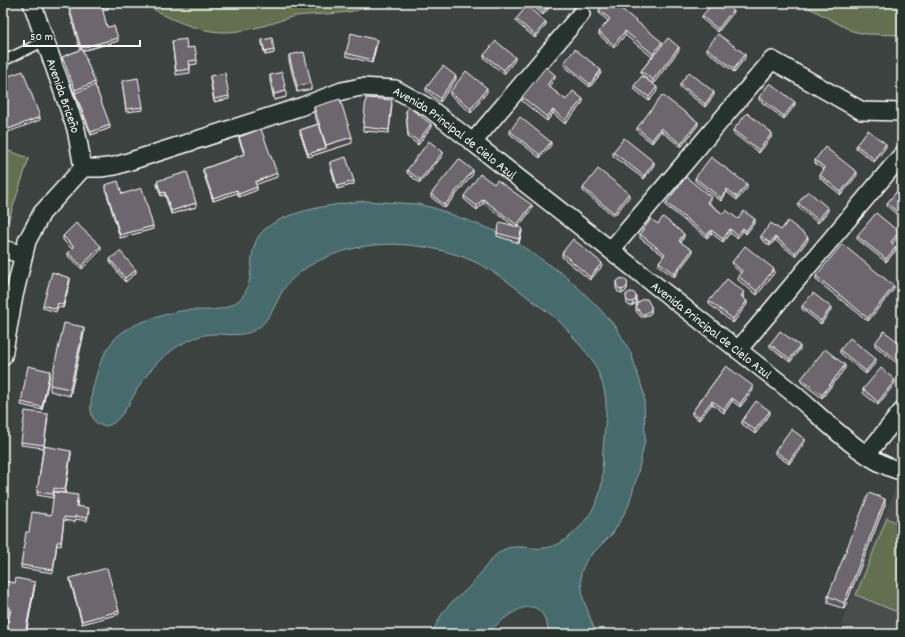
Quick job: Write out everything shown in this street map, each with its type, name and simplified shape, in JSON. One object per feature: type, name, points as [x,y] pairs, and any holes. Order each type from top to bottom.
[{"type":"street","name":"Avenida Briceño","points":[[32,3],[76,130],[82,168]]},
{"type":"street","points":[[472,142],[581,14]]},
{"type":"street","points":[[611,250],[772,60],[862,112],[902,112]]},
{"type":"street","name":"Avenida Principal de Cielo Azul","points":[[82,168],[115,166],[304,106],[342,91],[361,87],[395,89],[429,108],[790,390],[867,454],[892,469],[902,471]]},
{"type":"street","points":[[738,350],[902,155]]},
{"type":"street","points":[[3,356],[14,296],[27,242],[42,213],[82,168]]},
{"type":"street","points":[[3,248],[24,255]]},
{"type":"street","points":[[867,454],[902,411]]},
{"type":"lane","points":[[3,60],[45,41]]},
{"type":"shaded area","points":[[896,487],[902,488],[902,634],[865,634],[841,624]]},
{"type":"green space","points":[[144,3],[377,3],[347,12],[296,16],[251,29],[224,32],[203,30],[193,27],[172,19],[152,9]]},
{"type":"green space","points":[[800,3],[902,3],[902,35],[866,34],[852,31]]},
{"type":"green space","points":[[3,149],[29,158],[8,222],[3,221]]},
{"type":"green space","points":[[887,518],[902,525],[902,614],[856,595]]},
{"type":"water","points":[[365,201],[417,204],[434,208],[493,230],[519,244],[567,277],[596,305],[616,327],[631,353],[644,394],[645,440],[637,477],[628,507],[613,533],[587,559],[581,572],[583,598],[596,634],[549,634],[545,619],[539,610],[531,607],[513,612],[486,634],[431,634],[446,608],[468,589],[498,553],[513,547],[544,548],[552,546],[561,543],[577,530],[595,506],[600,493],[602,481],[606,401],[602,381],[593,361],[556,318],[500,276],[465,258],[430,248],[394,244],[360,247],[317,261],[290,281],[283,290],[265,322],[255,330],[246,334],[206,335],[191,339],[184,343],[165,356],[154,366],[141,383],[125,411],[119,418],[107,426],[100,425],[95,422],[92,416],[91,401],[95,378],[101,360],[113,341],[120,334],[137,324],[170,313],[188,310],[218,309],[230,306],[242,297],[247,290],[254,247],[257,239],[265,229],[290,215],[338,204]]},
{"type":"building","points":[[68,3],[107,3],[108,6],[102,7],[107,27],[114,26],[118,38],[81,48]]},
{"type":"building","points":[[532,3],[551,3],[543,12]]},
{"type":"building","points":[[604,3],[614,3],[662,42],[653,54],[625,31],[614,45],[599,32],[610,19],[599,10]]},
{"type":"building","points":[[713,3],[724,3],[733,10],[718,29],[702,16]]},
{"type":"building","points":[[527,6],[546,22],[535,35],[516,19]]},
{"type":"building","points":[[351,33],[377,40],[372,60],[346,53]]},
{"type":"building","points":[[718,34],[745,54],[734,69],[707,48]]},
{"type":"building","points":[[272,38],[274,50],[265,52],[262,40]]},
{"type":"building","points":[[668,38],[679,47],[653,80],[641,71]]},
{"type":"building","points":[[186,39],[187,48],[195,47],[197,60],[189,61],[190,69],[176,71],[172,41]]},
{"type":"building","points":[[496,41],[515,57],[504,70],[484,55]]},
{"type":"building","points":[[82,49],[95,82],[75,90],[62,57]]},
{"type":"building","points":[[575,49],[601,70],[590,84],[564,63]]},
{"type":"building","points":[[304,52],[311,83],[297,86],[289,55]]},
{"type":"building","points":[[443,66],[456,76],[440,98],[426,88]]},
{"type":"building","points":[[546,67],[555,75],[547,85],[566,100],[573,91],[583,99],[565,120],[553,110],[547,117],[522,97]]},
{"type":"building","points":[[23,71],[40,117],[3,131],[3,78]]},
{"type":"building","points":[[466,71],[487,88],[471,109],[450,92]]},
{"type":"building","points":[[282,72],[286,91],[274,94],[270,75]]},
{"type":"building","points":[[689,72],[714,92],[705,104],[680,84]]},
{"type":"building","points":[[225,73],[229,96],[214,99],[210,76]]},
{"type":"building","points":[[642,76],[657,87],[649,97],[634,86]]},
{"type":"building","points":[[138,78],[143,107],[126,109],[122,81]]},
{"type":"building","points":[[770,83],[795,102],[784,116],[759,97]]},
{"type":"building","points":[[95,85],[110,125],[91,132],[75,93]]},
{"type":"building","points":[[662,95],[698,122],[681,144],[661,128],[652,140],[637,128]]},
{"type":"building","points":[[366,98],[392,100],[389,130],[363,127]]},
{"type":"building","points":[[340,99],[352,137],[326,145],[314,107]]},
{"type":"building","points":[[409,107],[431,124],[418,141],[408,134],[406,111]]},
{"type":"building","points":[[747,113],[772,133],[759,150],[733,130]]},
{"type":"building","points":[[520,117],[551,142],[540,155],[510,131]]},
{"type":"building","points":[[319,124],[326,148],[308,154],[300,130]]},
{"type":"building","points":[[261,129],[277,173],[255,182],[257,187],[239,194],[237,190],[213,198],[203,169],[245,154],[239,137]]},
{"type":"building","points":[[868,130],[886,144],[874,159],[856,145]]},
{"type":"building","points":[[624,138],[654,162],[644,176],[613,152]]},
{"type":"building","points":[[429,141],[443,152],[420,180],[407,170]]},
{"type":"building","points":[[825,147],[857,172],[841,192],[820,175],[825,168],[815,160]]},
{"type":"building","points":[[346,157],[354,181],[337,186],[330,162]]},
{"type":"building","points":[[711,157],[747,184],[737,197],[727,189],[721,198],[695,178]]},
{"type":"building","points":[[459,159],[473,170],[445,205],[431,194]]},
{"type":"building","points":[[598,169],[629,193],[614,213],[583,188]]},
{"type":"building","points":[[187,172],[196,203],[171,211],[165,192],[161,193],[157,181]]},
{"type":"building","points":[[480,174],[494,184],[497,180],[532,205],[517,225],[483,199],[477,206],[464,196]]},
{"type":"building","points":[[686,177],[711,197],[707,202],[723,214],[726,210],[738,219],[744,211],[755,219],[746,231],[743,228],[737,235],[730,229],[723,239],[711,230],[707,235],[666,203]]},
{"type":"building","points":[[118,181],[122,194],[142,188],[153,226],[120,235],[105,185]]},
{"type":"building","points":[[898,190],[902,193],[902,216],[887,203]]},
{"type":"building","points":[[808,191],[828,208],[818,220],[798,203]]},
{"type":"building","points":[[876,213],[899,232],[891,242],[896,247],[886,259],[857,236]]},
{"type":"building","points":[[663,217],[684,234],[679,241],[692,250],[674,274],[659,262],[665,254],[640,234],[651,219],[658,224]]},
{"type":"building","points":[[788,221],[808,237],[795,253],[775,237],[770,243],[761,236],[771,223],[781,230]]},
{"type":"building","points":[[500,222],[522,228],[519,239],[497,233]]},
{"type":"building","points":[[76,223],[101,246],[82,266],[68,253],[74,247],[63,236]]},
{"type":"building","points":[[573,239],[602,263],[590,277],[562,253]]},
{"type":"building","points":[[842,244],[894,286],[868,318],[816,276]]},
{"type":"building","points":[[745,246],[774,269],[757,291],[738,276],[742,271],[732,262]]},
{"type":"building","points":[[120,251],[136,270],[125,278],[110,259]]},
{"type":"building","points":[[52,272],[70,278],[63,305],[58,303],[56,309],[43,305]]},
{"type":"building","points":[[622,278],[626,280],[628,284],[626,288],[622,290],[618,288],[616,284],[618,280]]},
{"type":"building","points":[[727,279],[744,292],[741,296],[747,301],[733,319],[709,301]]},
{"type":"building","points":[[629,292],[633,292],[635,293],[635,301],[629,302],[626,299],[626,295]]},
{"type":"building","points":[[813,293],[831,307],[821,321],[802,306]]},
{"type":"building","points":[[643,299],[647,299],[651,306],[651,310],[645,314],[641,314],[636,307],[637,303]]},
{"type":"building","points":[[64,323],[84,327],[70,389],[50,385]]},
{"type":"building","points":[[780,331],[800,346],[790,359],[770,344]]},
{"type":"building","points":[[884,331],[902,345],[902,364],[875,343]]},
{"type":"building","points":[[850,338],[876,359],[866,371],[840,350]]},
{"type":"building","points":[[825,349],[845,365],[822,395],[801,379]]},
{"type":"building","points":[[28,366],[50,371],[42,407],[21,402]]},
{"type":"building","points":[[726,366],[753,386],[740,404],[732,398],[724,409],[712,401],[699,417],[692,412]]},
{"type":"building","points":[[881,368],[895,380],[878,402],[863,389]]},
{"type":"building","points":[[756,401],[770,411],[755,430],[742,421]]},
{"type":"building","points":[[25,411],[48,414],[44,445],[21,442]]},
{"type":"building","points":[[791,429],[805,439],[789,461],[775,451]]},
{"type":"building","points":[[44,446],[71,451],[65,490],[54,488],[53,494],[37,492]]},
{"type":"building","points":[[54,492],[78,495],[76,506],[89,508],[87,518],[75,516],[75,518],[64,517],[61,542],[57,542],[53,570],[21,565],[26,532],[29,532],[32,512],[51,515]]},
{"type":"building","points":[[869,493],[885,499],[844,603],[828,596]]},
{"type":"building","points":[[107,568],[119,611],[82,621],[70,578]]},
{"type":"building","points":[[16,578],[35,582],[25,634],[3,634],[3,621],[8,622],[11,609],[3,608],[3,589],[5,581],[15,583]]},
{"type":"building","points":[[111,627],[113,634],[90,634],[90,633]]}]
